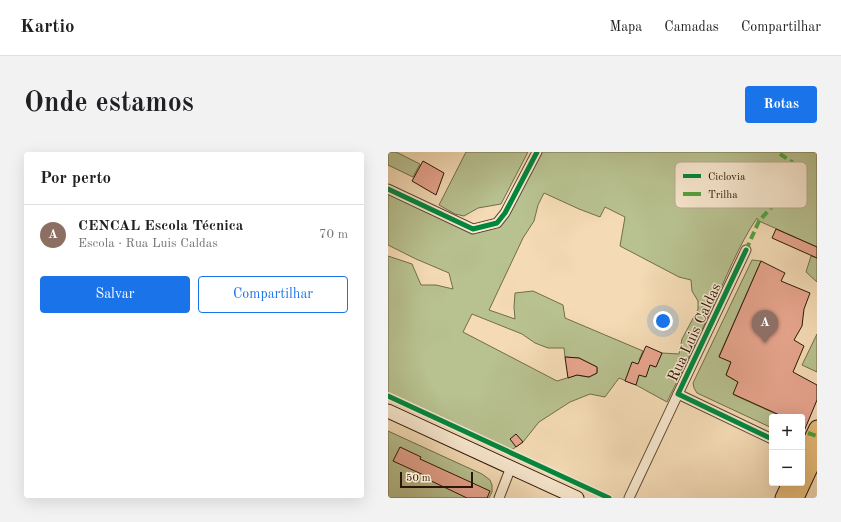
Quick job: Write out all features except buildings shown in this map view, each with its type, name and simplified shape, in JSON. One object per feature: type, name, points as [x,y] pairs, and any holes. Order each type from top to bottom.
[{"type":"main road","points":[[388,411],[577,498]]},
{"type":"main road","points":[[796,498],[817,428]]},
{"type":"main road","points":[[783,498],[789,486]]},
{"type":"street","points":[[388,189],[473,229],[489,226],[497,223],[505,213],[537,152]]},
{"type":"street","name":"Rua Luis Caldas","points":[[746,250],[678,394],[769,438]]},
{"type":"street","points":[[629,498],[678,394]]},
{"type":"street","points":[[499,498],[511,467]]},
{"type":"green space","points":[[388,152],[396,152],[420,164],[413,177],[388,165]]},
{"type":"green space","points":[[466,152],[528,152],[501,204],[478,208],[464,216],[455,214],[439,205]]},
{"type":"green space","points":[[537,152],[817,152],[817,247],[759,221],[757,218],[738,251],[667,402],[636,385],[619,378],[605,397],[590,394],[570,402],[539,422],[523,442],[507,453],[388,398],[388,256],[412,264],[421,285],[436,285],[453,289],[449,273],[388,245],[388,188],[473,229],[497,223]],"holes":[[[544,193],[600,217],[605,207],[625,217],[620,246],[679,277],[691,280],[692,291],[698,301],[698,309],[682,339],[679,354],[662,353],[655,367],[639,360],[643,351],[565,318],[563,305],[533,291],[515,293],[515,319],[489,310],[523,238],[534,221],[538,205]],[[472,314],[522,334],[535,343],[548,348],[564,348],[565,357],[579,358],[597,367],[597,373],[589,377],[577,375],[557,381],[463,332]]]},
{"type":"green space","points":[[811,256],[817,258],[817,282],[806,272]]},
{"type":"green space","points":[[752,260],[761,261],[719,356],[731,362],[726,375],[738,382],[734,395],[776,414],[769,414],[769,427],[697,393],[693,383]]},
{"type":"green space","points":[[817,334],[817,372],[802,365]]},
{"type":"green space","points":[[388,431],[482,474],[490,480],[492,485],[492,492],[489,498],[388,498]]},
{"type":"marked path","points":[[777,152],[792,162]]},
{"type":"marked path","points":[[746,250],[759,221],[771,208]]},
{"type":"marked path","points":[[808,433],[817,436]]},
{"type":"cycle path","points":[[388,189],[473,229],[497,223],[505,213],[537,152]]},
{"type":"cycle path","points":[[746,250],[678,394],[769,438]]},
{"type":"cycle path","points":[[388,396],[609,498]]},
{"type":"place","name":"CENCAL Escola Técnica","points":[[765,343]]}]
